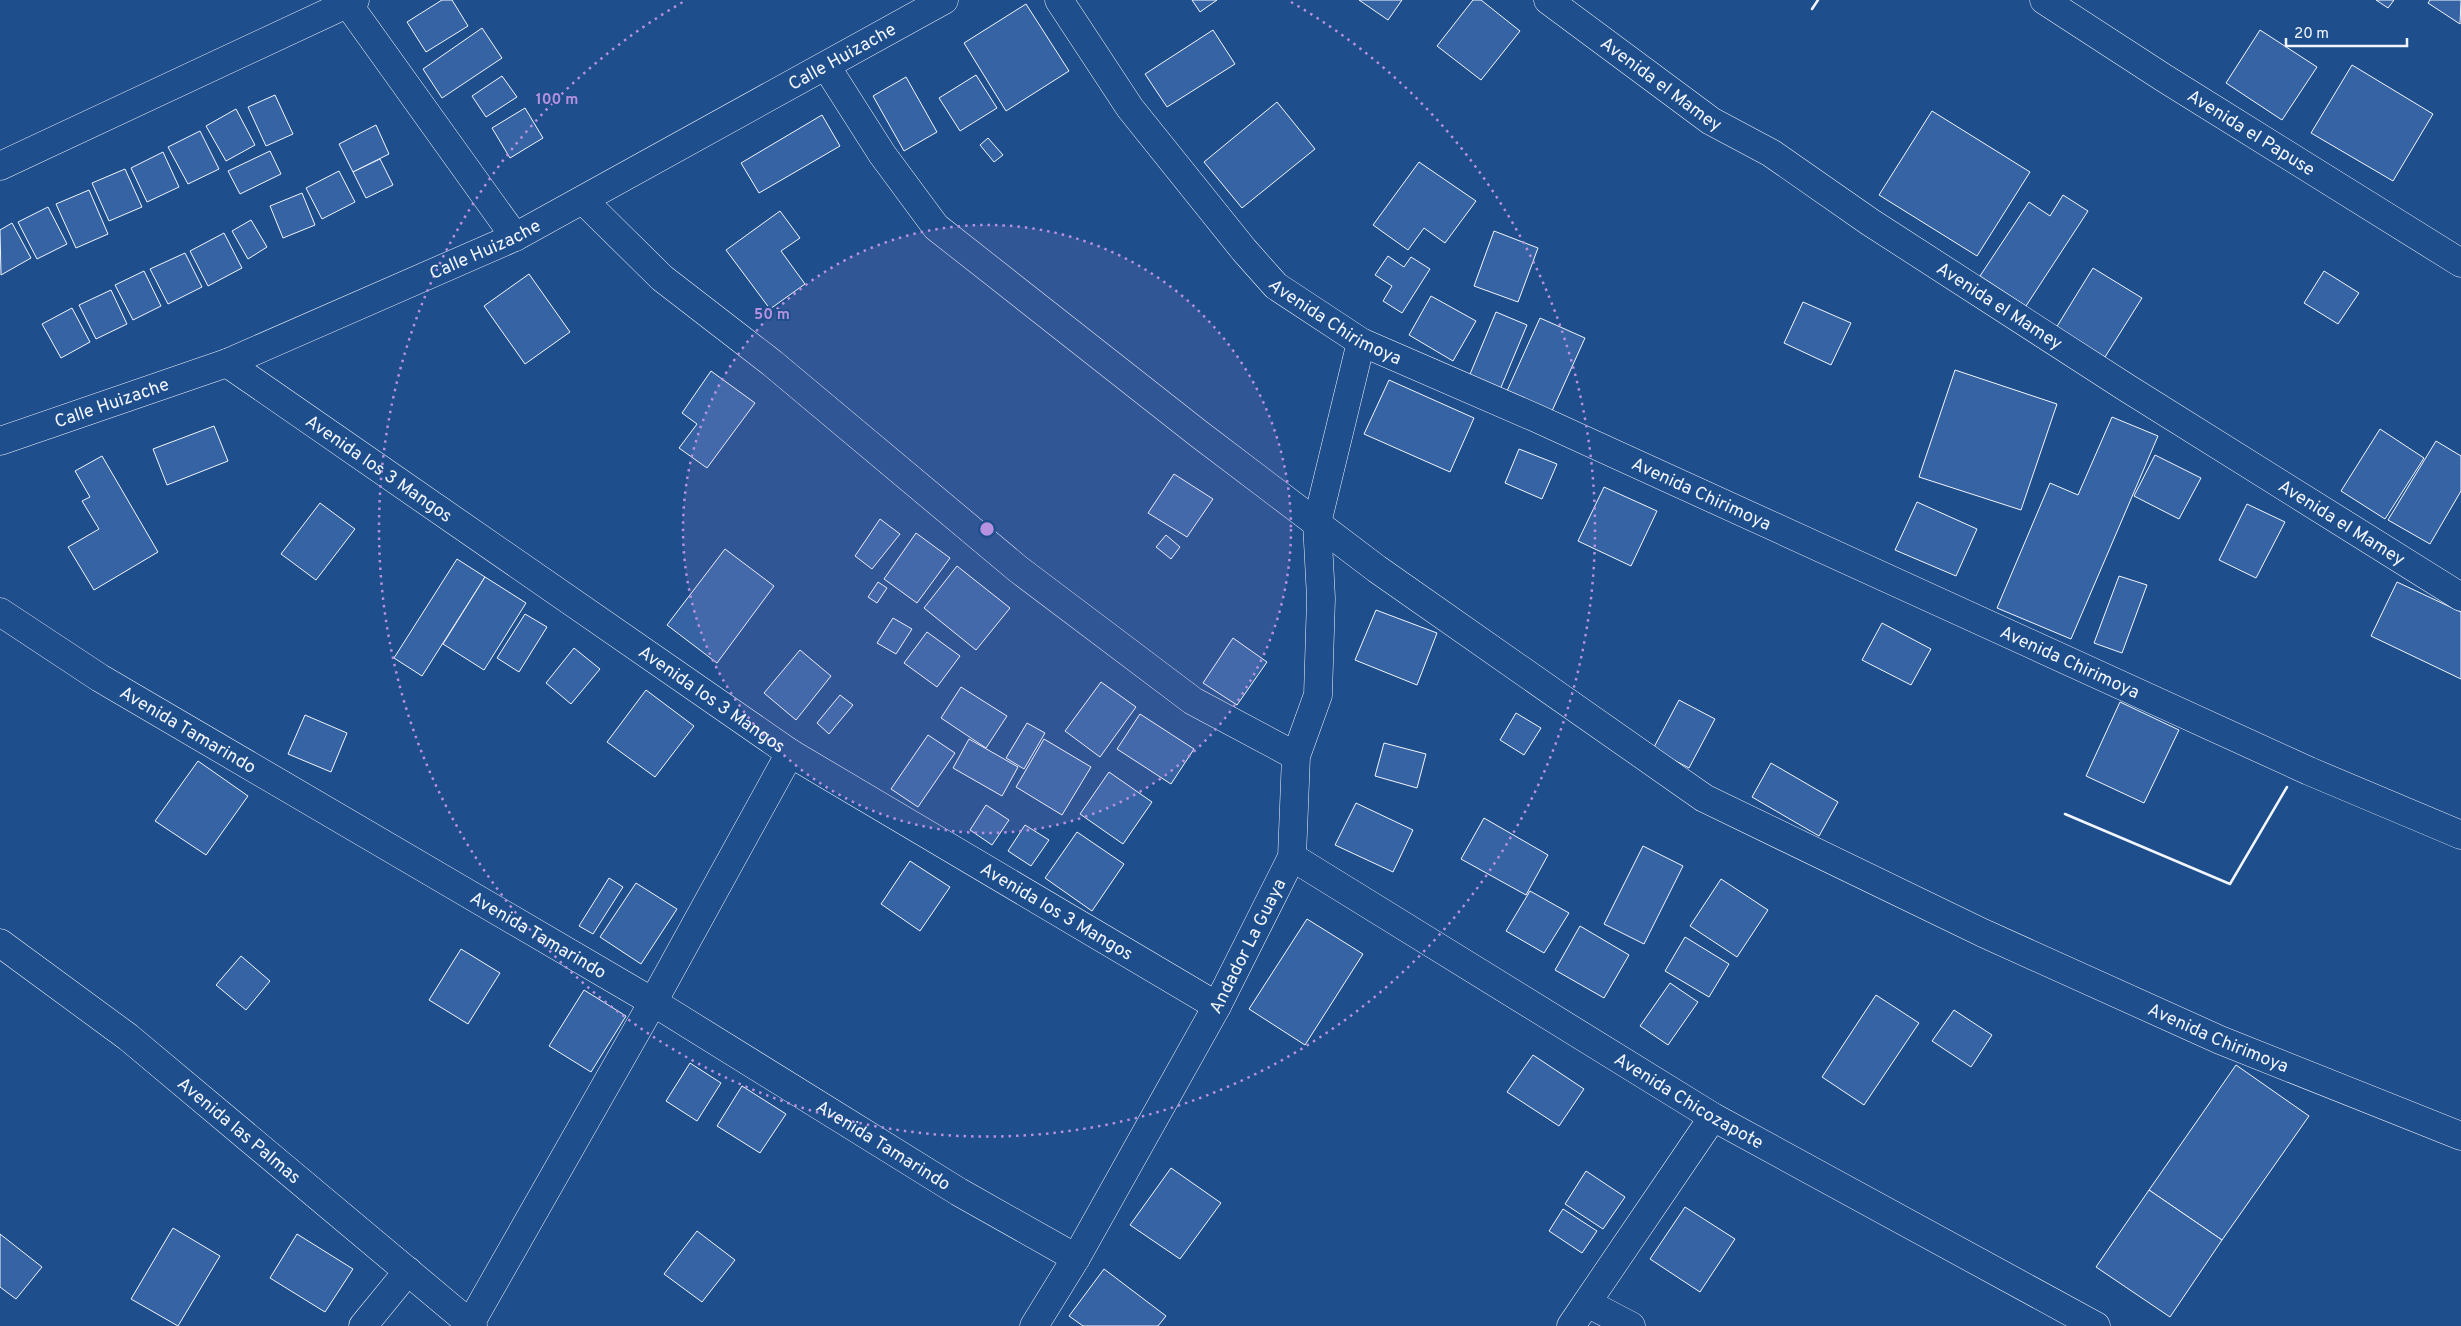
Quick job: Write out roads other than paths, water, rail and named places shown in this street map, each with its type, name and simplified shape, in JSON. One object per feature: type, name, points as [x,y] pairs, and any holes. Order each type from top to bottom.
[{"type":"street","name":"Calle Huizache","points":[[0,441],[227,363],[515,237],[584,201],[944,0]]},
{"type":"street","name":"Avenida Chirimoya","points":[[1059,0],[1130,108],[1276,286],[1361,342],[1544,422],[2309,771],[2461,835]]},
{"type":"street","name":"Avenida el Mamey","points":[[1548,0],[1711,122],[1772,154],[1870,222],[2094,366],[2461,597]]},
{"type":"street","name":"Avenida el Papuse","points":[[2044,0],[2156,73],[2461,263]]},
{"type":"street","points":[[0,166],[351,2],[515,237]]},
{"type":"street","name":"Avenida Chirimoya","points":[[826,66],[882,154],[936,227],[1176,416],[1377,569],[1704,798],[1983,933],[2220,1040],[2461,1136]]},
{"type":"street","points":[[584,201],[662,278],[772,364],[1018,569],[1193,701],[1296,756]]},
{"type":"street","name":"Andador La Guaya","points":[[1034,1326],[1076,1258],[1217,1006],[1292,857],[1296,756],[1318,695],[1321,598],[1317,523],[1361,342]]},
{"type":"street","name":"Avenida los 3 Mangos","points":[[227,363],[790,754],[1217,1006]]},
{"type":"street","name":"Avenida Tamarindo","points":[[0,612],[100,678],[653,1002],[959,1192],[1076,1258]]},
{"type":"street","points":[[471,1325],[790,754]]},
{"type":"street","name":"Avenida Chicozapote","points":[[1292,857],[1713,1117],[2096,1326]]},
{"type":"street","name":"Avenida las Palmas","points":[[0,943],[128,1037],[471,1325]]},
{"type":"street","points":[[1571,1326],[1713,1117]]},
{"type":"street","points":[[363,1326],[408,1271]]},
{"type":"street","points":[[1587,1302],[1631,1326]]}]
